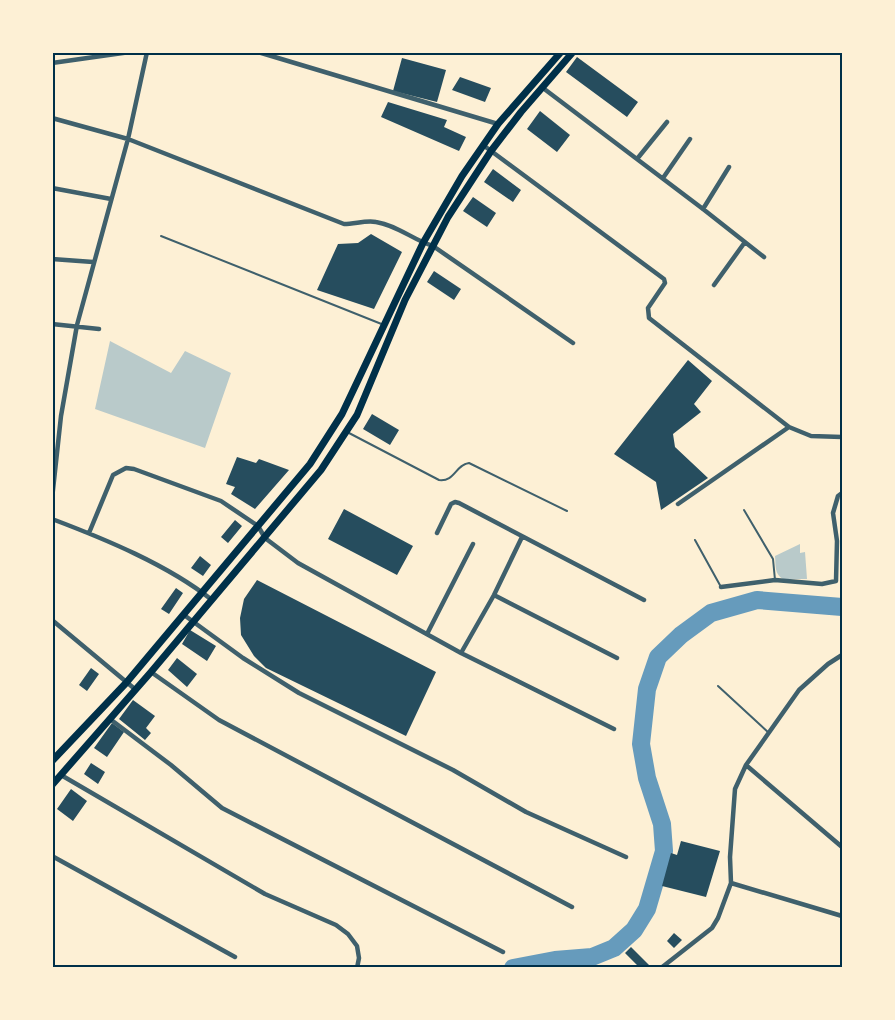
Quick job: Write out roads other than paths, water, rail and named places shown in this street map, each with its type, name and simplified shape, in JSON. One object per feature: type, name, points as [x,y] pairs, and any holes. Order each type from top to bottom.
[{"type":"main road","points":[[52,761],[126,683],[310,464],[342,414],[423,243],[498,124],[561,52]]},
{"type":"main road","points":[[52,785],[136,690],[321,470],[357,415],[405,300],[448,217],[491,151],[573,52]]},
{"type":"street","points":[[52,499],[61,416],[77,326],[128,139],[147,52]]},
{"type":"street","points":[[258,52],[498,124]]},
{"type":"street","points":[[52,63],[128,53]]},
{"type":"street","points":[[543,88],[764,257]]},
{"type":"street","points":[[52,118],[128,139],[344,224],[380,222],[433,246],[573,343]]},
{"type":"street","points":[[637,159],[667,122]]},
{"type":"street","points":[[663,178],[690,140]]},
{"type":"street","points":[[483,145],[662,277],[665,283],[648,308],[649,318],[789,427],[811,436],[843,437]]},
{"type":"street","points":[[704,209],[729,167]]},
{"type":"street","points":[[52,188],[111,199]]},
{"type":"street","points":[[714,285],[744,242]]},
{"type":"street","points":[[52,259],[93,262]]},
{"type":"street","points":[[52,324],[99,329]]},
{"type":"street","points":[[678,504],[789,427]]},
{"type":"street","points":[[89,533],[113,475],[126,468],[221,501],[258,526],[265,538],[298,563],[461,653],[614,729]]},
{"type":"street","points":[[721,587],[775,580],[822,584],[836,582],[837,541],[833,513],[838,496],[843,493]]},
{"type":"street","points":[[437,533],[455,502],[644,600]]},
{"type":"street","points":[[52,519],[89,533],[185,580],[212,600]]},
{"type":"street","points":[[461,653],[494,595],[522,537]]},
{"type":"street","points":[[428,634],[473,544]]},
{"type":"street","points":[[494,595],[617,658]]},
{"type":"street","points":[[184,615],[243,658],[299,693],[453,770],[526,812],[626,857]]},
{"type":"street","points":[[52,620],[136,690]]},
{"type":"street","points":[[661,968],[712,928],[718,918],[731,883],[730,857],[735,789],[746,765],[799,690],[828,664],[843,655]]},
{"type":"street","points":[[151,672],[219,720],[572,907]]},
{"type":"street","points":[[110,719],[171,765],[222,808],[503,952]]},
{"type":"street","points":[[746,765],[843,847]]},
{"type":"street","points":[[61,775],[266,894],[336,925],[348,934],[357,946],[359,958],[357,968]]},
{"type":"street","points":[[52,856],[235,957]]},
{"type":"street","points":[[731,883],[843,916]]},
{"type":"lane","points":[[161,236],[384,325]]},
{"type":"lane","points":[[346,432],[439,480],[445,481],[451,478],[460,465],[469,463],[567,511]]},
{"type":"lane","points":[[744,510],[773,559],[775,580]]},
{"type":"lane","points":[[695,540],[721,587]]},
{"type":"lane","points":[[718,686],[769,733]]},
{"type":"lane","points":[[669,961],[674,968]]},
{"type":"waterway","points":[[513,968],[555,960],[592,957],[614,948],[634,930],[647,909],[664,851],[662,824],[647,778],[641,744],[647,689],[658,657],[681,635],[711,613],[757,600],[842,607]]}]
